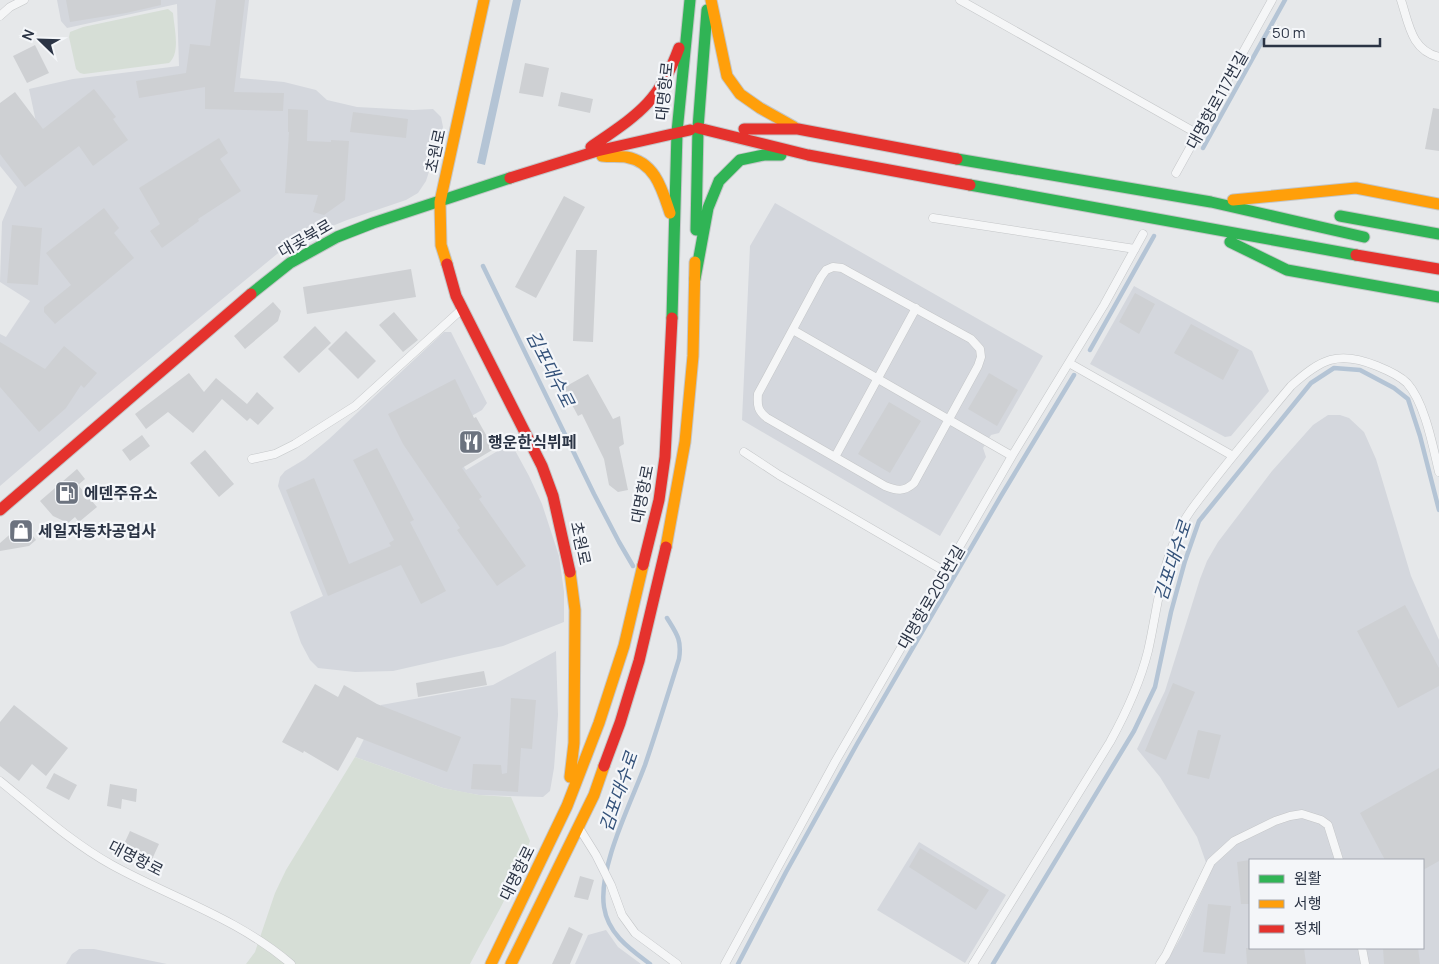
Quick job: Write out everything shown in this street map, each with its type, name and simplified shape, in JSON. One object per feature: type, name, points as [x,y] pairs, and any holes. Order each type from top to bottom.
[{"type":"main road","name":"초원로","points":[[484,0],[440,202],[441,245],[456,296],[537,457],[554,496],[568,558],[575,610],[574,743],[567,806]]},
{"type":"main road","name":"대명항로","points":[[491,964],[567,806],[599,723],[624,646],[658,500],[666,457],[677,132],[689,0]]},
{"type":"main road","points":[[578,156],[653,99],[679,49],[689,0]]},
{"type":"main road","name":"대명항로","points":[[511,964],[579,828],[620,723],[639,661],[671,525],[685,442],[692,356],[698,128],[710,0]]},
{"type":"main road","points":[[710,0],[727,76],[740,94],[760,108],[798,129]]},
{"type":"main road","name":"대곶북로","points":[[0,510],[150,378],[274,275],[302,255],[338,236],[373,222],[578,156],[643,138],[698,128]]},
{"type":"main road","points":[[698,128],[798,129],[994,166],[1211,202],[1305,212]]},
{"type":"main road","points":[[698,128],[808,155],[1202,228],[1439,269]]},
{"type":"main road","points":[[695,279],[708,208],[719,181],[740,160],[764,155],[808,155]]},
{"type":"main road","points":[[578,156],[627,157],[641,162],[655,172],[674,224]]},
{"type":"main road","points":[[1211,202],[1356,188],[1439,204]]},
{"type":"main road","points":[[1211,202],[1320,203]]},
{"type":"main road","points":[[1211,202],[1333,231],[1371,238]]},
{"type":"main road","points":[[1333,215],[1439,234]]},
{"type":"main road","points":[[1202,228],[1285,254]]},
{"type":"main road","points":[[1202,228],[1287,270],[1439,297]]},
{"type":"main road","points":[[574,708],[580,718],[586,723],[599,723]]},
{"type":"lane","points":[[0,16],[10,7],[24,0]]},
{"type":"lane","points":[[960,0],[1198,134]]},
{"type":"lane","name":"대명항로117번길","points":[[1176,173],[1272,0]]},
{"type":"lane","points":[[1401,0],[1417,43],[1422,50],[1439,57]]},
{"type":"lane","points":[[933,218],[1135,249]]},
{"type":"lane","name":"대명항로205번길","points":[[725,964],[827,778],[1012,456],[1069,363],[1143,234]]},
{"type":"lane","points":[[833,267],[842,268],[916,308],[971,339],[980,349],[981,358],[978,366],[914,483],[900,491],[885,486],[759,412],[757,404],[758,394],[793,330],[821,277],[826,270],[833,267]]},
{"type":"lane","points":[[252,459],[275,454],[295,444],[355,406],[462,308]]},
{"type":"lane","points":[[835,457],[916,308]]},
{"type":"lane","points":[[793,330],[949,418],[1012,456]]},
{"type":"lane","points":[[973,964],[1110,742],[1124,716],[1135,691],[1148,652],[1161,584],[1178,532],[1197,503],[1291,386],[1308,371],[1328,360],[1347,357],[1364,361],[1391,372],[1406,383],[1417,399],[1429,431],[1439,472]]},
{"type":"lane","points":[[1069,363],[1234,456]]},
{"type":"lane","points":[[744,452],[779,475],[946,572]]},
{"type":"lane","name":"대명항로","points":[[0,781],[86,850],[113,866],[244,929],[291,964]]},
{"type":"lane","points":[[1160,964],[1211,862],[1234,841],[1275,821],[1302,814],[1321,820],[1328,825],[1339,859]]},
{"type":"lane","points":[[579,828],[596,855],[611,885],[622,915],[635,933],[677,964]]},
{"type":"lane","points":[[1362,949],[1365,964]]},
{"type":"shaded area","points":[[57,0],[249,0],[240,78],[284,82],[316,90],[327,100],[357,107],[413,110],[433,109],[441,117],[443,127],[426,181],[418,193],[406,200],[347,220],[308,236],[277,254],[99,401],[0,486],[0,334],[6,337],[30,301],[0,282],[2,222],[17,187],[0,166],[0,149],[36,122],[29,89],[73,79],[179,66],[177,4],[67,28],[61,21]]},
{"type":"shaded area","points":[[168,9],[173,13],[176,40],[175,53],[169,63],[84,74],[76,69],[69,37],[70,32],[83,27]]},
{"type":"shaded area","points":[[775,203],[1043,356],[999,433],[991,435],[983,448],[986,457],[940,536],[742,420],[750,246]]},
{"type":"shaded area","points":[[1134,286],[1252,351],[1269,391],[1231,436],[1225,437],[1090,364]]},
{"type":"shaded area","points":[[444,332],[451,332],[487,403],[482,410],[442,433],[466,470],[511,443],[542,504],[559,556],[564,592],[564,622],[503,646],[393,671],[355,672],[318,668],[310,660],[301,643],[290,612],[323,596],[278,486],[280,477],[285,471],[305,459],[329,439]]},
{"type":"shaded area","points":[[1328,415],[1340,415],[1349,418],[1364,432],[1376,459],[1411,576],[1439,640],[1439,964],[1165,964],[1181,937],[1210,874],[1197,837],[1160,777],[1137,749],[1165,691],[1207,561],[1218,542],[1272,471],[1313,425]]},
{"type":"shaded area","points":[[556,651],[558,715],[554,768],[550,791],[543,797],[479,795],[443,788],[355,757],[381,705],[493,685]]},
{"type":"shaded area","points":[[355,757],[443,788],[479,795],[511,797],[530,841],[495,919],[470,964],[246,964],[255,952],[275,893],[286,870]]},
{"type":"shaded area","points":[[919,842],[1006,895],[965,963],[877,910]]},
{"type":"shaded area","points":[[606,930],[618,947],[641,964],[575,964],[588,935]]},
{"type":"shaded area","points":[[79,949],[94,949],[167,964],[66,964],[72,954]]},
{"type":"water","points":[[513,0],[521,0],[485,165],[477,163]]},
{"type":"building","points":[[66,0],[161,0],[161,5],[70,22]]},
{"type":"building","points":[[216,0],[245,0],[234,92],[284,93],[283,111],[205,109],[205,87],[139,98],[136,81],[186,73],[190,44],[210,46]]},
{"type":"building","points":[[35,45],[49,73],[27,83],[13,56]]},
{"type":"building","points":[[525,63],[549,68],[543,97],[519,93]]},
{"type":"building","points":[[94,89],[116,117],[113,119],[128,140],[93,166],[79,146],[25,187],[0,154],[0,103],[15,92],[43,129]]},
{"type":"building","points":[[561,92],[593,99],[590,113],[558,106]]},
{"type":"building","points":[[1433,108],[1439,109],[1439,151],[1425,149]]},
{"type":"building","points":[[288,109],[308,110],[307,141],[349,141],[345,200],[324,215],[313,212],[318,195],[285,193],[289,132]]},
{"type":"building","points":[[353,112],[408,119],[406,138],[350,132]]},
{"type":"building","points":[[219,138],[228,153],[220,159],[241,191],[198,219],[199,221],[162,248],[150,231],[160,224],[139,188]]},
{"type":"building","points":[[564,196],[585,207],[536,298],[515,287]]},
{"type":"building","points":[[104,208],[119,228],[114,233],[134,258],[55,324],[44,312],[44,307],[71,285],[46,253]]},
{"type":"building","points":[[12,225],[42,228],[38,285],[7,283]]},
{"type":"building","points":[[576,250],[597,250],[593,342],[573,341]]},
{"type":"building","points":[[411,269],[416,297],[307,314],[303,287]]},
{"type":"building","points":[[1135,293],[1155,304],[1139,334],[1119,322]]},
{"type":"building","points":[[273,302],[281,311],[278,321],[245,349],[234,336]]},
{"type":"building","points":[[394,312],[418,340],[403,352],[379,325]]},
{"type":"building","points":[[1191,324],[1239,350],[1223,380],[1174,353]]},
{"type":"building","points":[[315,326],[331,343],[299,373],[283,357]]},
{"type":"building","points":[[346,331],[376,361],[358,379],[328,349]]},
{"type":"building","points":[[0,342],[45,369],[64,346],[97,373],[84,388],[81,385],[66,408],[39,432],[0,387]]},
{"type":"building","points":[[189,373],[204,392],[216,378],[247,404],[257,392],[274,408],[258,425],[250,418],[247,421],[222,399],[193,433],[168,412],[146,429],[135,414]]},
{"type":"building","points":[[989,373],[1018,390],[997,426],[968,409]]},
{"type":"building","points":[[588,374],[613,419],[620,416],[624,444],[619,447],[628,490],[618,492],[609,485],[604,459],[582,414],[578,416],[563,388]]},
{"type":"building","points":[[455,379],[474,418],[476,417],[494,449],[462,468],[482,497],[479,499],[526,566],[497,586],[457,530],[460,528],[403,444],[388,414]]},
{"type":"building","points":[[889,402],[921,421],[890,473],[858,454]]},
{"type":"building","points":[[142,435],[150,446],[130,461],[122,450]]},
{"type":"building","points":[[377,448],[414,520],[410,522],[446,591],[421,604],[401,565],[328,596],[286,490],[314,478],[349,564],[391,546],[389,543],[394,540],[353,460]]},
{"type":"building","points":[[205,450],[234,484],[219,497],[190,463]]},
{"type":"building","name":"에덴주유소","points":[[77,469],[85,479],[78,485],[97,507],[79,522],[75,517],[68,523],[53,516],[40,501]]},
{"type":"building","name":"세일자동차공업사","points":[[23,523],[36,540],[29,546],[0,551],[0,543]]},
{"type":"building","points":[[1405,605],[1439,668],[1439,686],[1398,708],[1357,631]]},
{"type":"building","points":[[484,671],[487,685],[418,697],[416,683]]},
{"type":"building","points":[[1173,683],[1195,692],[1166,760],[1145,751]]},
{"type":"building","points":[[315,684],[338,697],[344,685],[377,704],[461,737],[447,772],[357,737],[338,771],[304,751],[303,753],[282,742]]},
{"type":"building","points":[[511,698],[536,700],[532,749],[521,748],[518,792],[471,789],[473,764],[501,765],[502,774],[507,773]]},
{"type":"building","points":[[14,705],[68,748],[46,776],[32,764],[19,781],[0,766],[0,722]]},
{"type":"building","points":[[1198,730],[1221,735],[1209,779],[1187,774]]},
{"type":"building","points":[[1439,768],[1439,861],[1424,869],[1424,859],[1384,859],[1360,813]]},
{"type":"building","points":[[54,773],[77,785],[69,800],[46,788]]},
{"type":"building","points":[[110,784],[137,789],[136,802],[122,799],[121,809],[107,806]]},
{"type":"building","points":[[130,831],[159,844],[149,866],[120,853]]},
{"type":"building","points":[[920,848],[989,890],[976,910],[909,867]]},
{"type":"building","points":[[1249,860],[1249,904],[1241,904],[1237,862]]},
{"type":"building","points":[[580,876],[594,880],[588,900],[574,897]]},
{"type":"building","points":[[1208,904],[1231,906],[1225,954],[1203,952]]},
{"type":"building","points":[[569,927],[583,934],[570,964],[552,964]]},
{"type":"building","points":[[1246,948],[1304,949],[1306,964],[1247,964]]},
{"type":"building","points":[[1383,949],[1418,949],[1420,964],[1384,964]]},
{"type":"waterway","points":[[1203,148],[1285,0]]},
{"type":"waterway","points":[[1090,350],[1154,236]]},
{"type":"waterway","name":"김포대수로","points":[[483,266],[594,494],[633,566]]},
{"type":"waterway","name":"김포대수로","points":[[993,964],[1134,731],[1155,687],[1171,612],[1185,561],[1199,521],[1311,383],[1334,368],[1360,370],[1394,388],[1408,399],[1420,436],[1439,510]]},
{"type":"waterway","points":[[738,964],[786,872],[857,744],[1001,496],[1074,375]]},
{"type":"waterway","name":"김포대수로","points":[[650,964],[635,953],[615,933],[606,917],[603,891],[617,835],[645,765],[679,659],[680,647],[678,637],[667,618]]},
{"type":"traffic: fast","points":[[672,318],[677,132],[690,0]]},
{"type":"traffic: fast","points":[[696,230],[698,128],[707,10]]},
{"type":"traffic: fast","points":[[695,279],[708,208],[719,181],[740,160],[764,155],[781,155]]},
{"type":"traffic: fast","points":[[957,159],[1211,202],[1364,237]]},
{"type":"traffic: fast","points":[[251,294],[290,263],[337,237],[373,223],[510,178]]},
{"type":"traffic: fast","points":[[970,185],[1356,255]]},
{"type":"traffic: fast","points":[[1340,216],[1439,234]]},
{"type":"traffic: fast","points":[[1230,242],[1287,270],[1439,297]]},
{"type":"traffic: slow","points":[[447,264],[441,245],[440,202],[484,0]]},
{"type":"traffic: slow","points":[[711,0],[727,76],[740,94],[760,108],[794,127]]},
{"type":"traffic: slow","points":[[602,156],[626,157],[644,164],[656,178],[670,213]]},
{"type":"traffic: slow","points":[[1233,200],[1356,188],[1439,204]]},
{"type":"traffic: slow","points":[[666,547],[685,442],[693,356],[695,262]]},
{"type":"traffic: slow","points":[[491,964],[567,806],[599,723],[624,646],[643,565]]},
{"type":"traffic: slow","points":[[570,572],[575,610],[574,743],[570,777]]},
{"type":"traffic: slow","points":[[511,964],[594,795],[604,766]]},
{"type":"traffic: jam","points":[[591,147],[645,106],[663,82],[679,48]]},
{"type":"traffic: jam","points":[[698,128],[808,155],[970,185]]},
{"type":"traffic: jam","points":[[744,129],[798,129],[957,159]]},
{"type":"traffic: jam","points":[[510,178],[597,151],[690,130]]},
{"type":"traffic: jam","points":[[1356,255],[1439,269]]},
{"type":"traffic: jam","points":[[447,264],[456,296],[542,466],[553,496],[570,572]]},
{"type":"traffic: jam","points":[[0,510],[251,294]]},
{"type":"traffic: jam","points":[[643,565],[659,500],[665,457],[672,318]]},
{"type":"traffic: jam","points":[[604,766],[620,723],[639,661],[666,547]]},
{"type":"place","name":"행운한식뷔페","points":[[471,442]]},
{"type":"place","name":"에덴주유소","points":[[67,493]]},
{"type":"place","name":"세일자동차공업사","points":[[21,531]]}]
